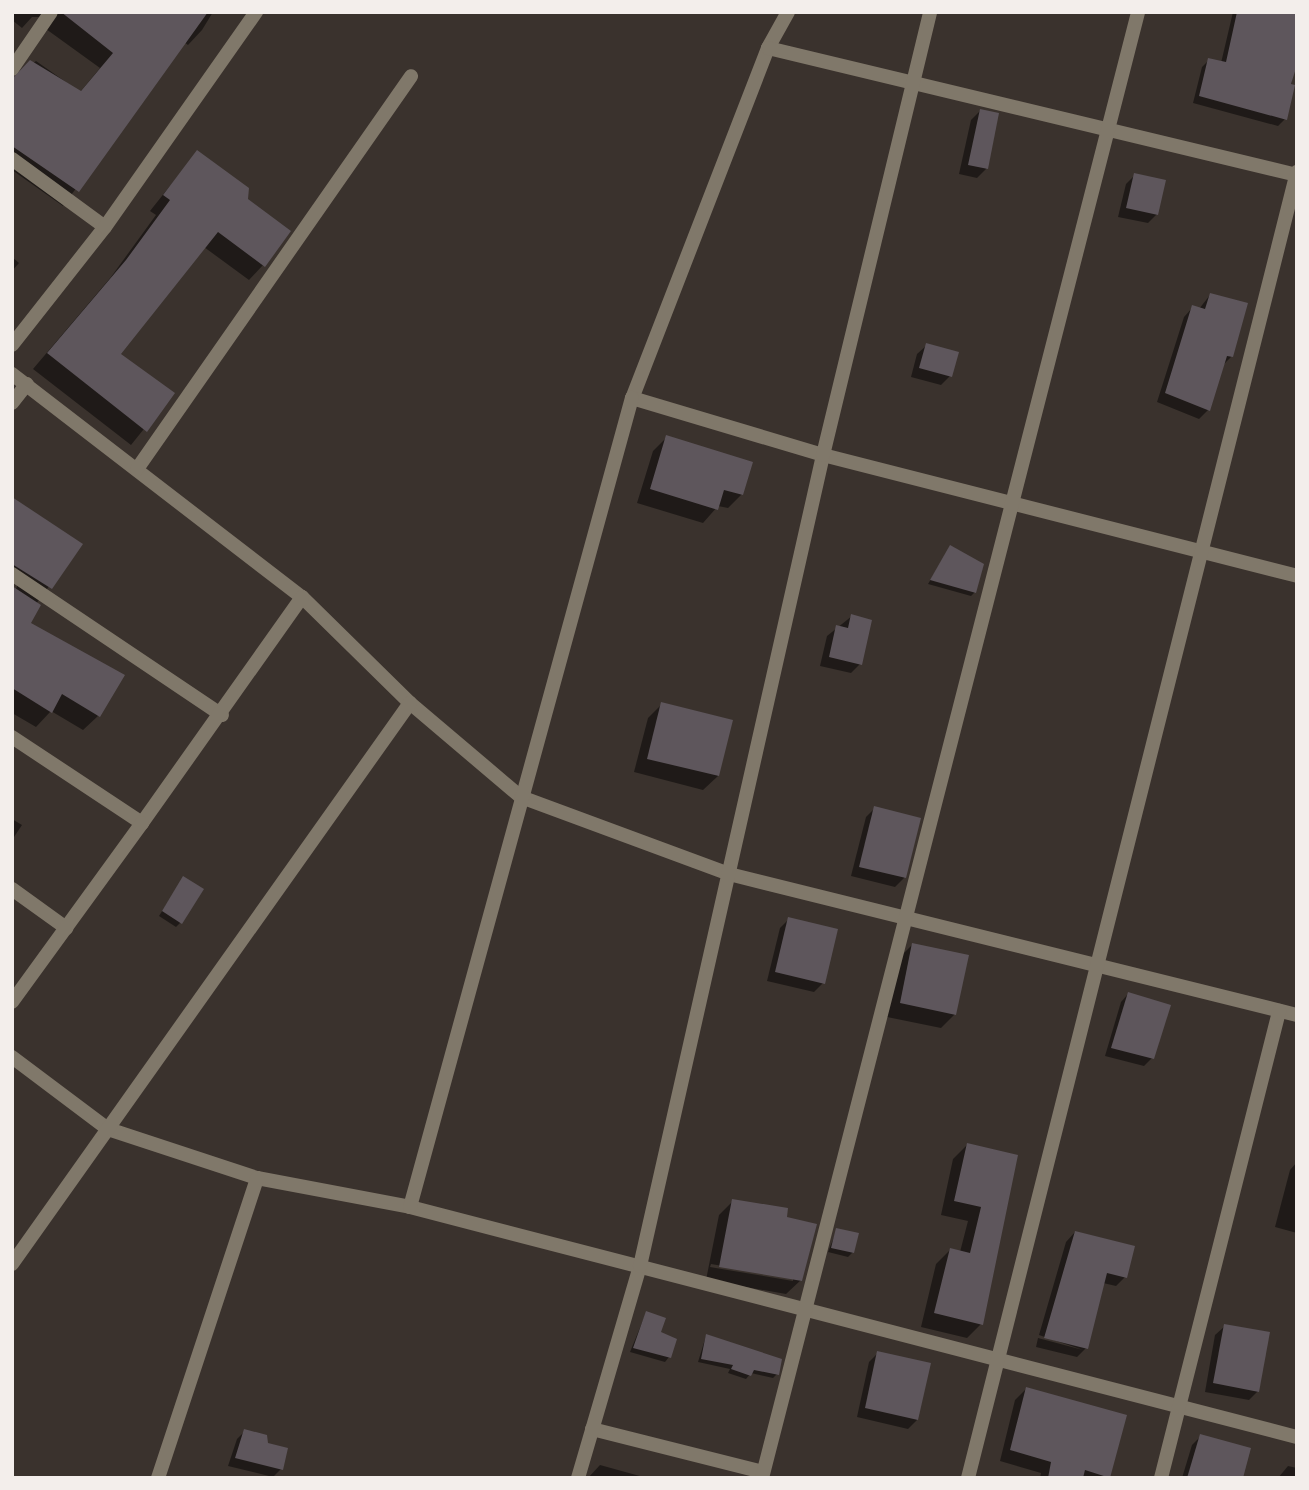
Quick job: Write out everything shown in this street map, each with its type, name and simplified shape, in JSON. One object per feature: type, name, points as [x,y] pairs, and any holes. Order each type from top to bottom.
[{"type":"street","points":[[12,69],[51,12]]},
{"type":"street","points":[[12,345],[105,227],[256,12]]},
{"type":"street","points":[[410,1206],[632,398],[768,48],[788,12]]},
{"type":"street","points":[[578,1478],[640,1266],[823,455],[930,12]]},
{"type":"street","points":[[592,1429],[763,1475],[1138,12]]},
{"type":"street","points":[[768,48],[912,79],[1297,174],[968,1478]]},
{"type":"street","points":[[136,469],[411,76]]},
{"type":"street","points":[[12,159],[105,227]]},
{"type":"street","points":[[12,373],[302,597],[410,704],[521,797],[729,874],[1297,1015]]},
{"type":"street","points":[[12,403],[27,384]]},
{"type":"street","points":[[632,398],[823,455],[1014,501],[1297,576]]},
{"type":"street","points":[[12,574],[222,716]]},
{"type":"street","points":[[12,1002],[222,716],[302,597]]},
{"type":"street","points":[[12,1264],[410,704]]},
{"type":"street","points":[[12,737],[142,823]]},
{"type":"street","points":[[12,889],[66,928]]},
{"type":"street","points":[[1161,1478],[1279,1011]]},
{"type":"street","points":[[12,1057],[108,1129],[257,1178],[410,1206],[1297,1437]]},
{"type":"street","points":[[158,1478],[257,1178]]},
{"type":"building","points":[[61,12],[208,12],[79,192],[12,146],[12,79],[30,60],[81,91],[113,53]]},
{"type":"building","points":[[1237,12],[1297,12],[1297,65],[1291,84],[1295,85],[1287,120],[1199,96],[1208,58],[1226,62]]},
{"type":"building","points":[[980,109],[999,113],[988,169],[968,165]]},
{"type":"building","points":[[197,150],[249,188],[248,199],[291,231],[265,267],[218,232],[121,354],[175,393],[147,432],[47,353],[126,260],[170,200],[163,195]]},
{"type":"building","points":[[1134,173],[1166,180],[1158,215],[1126,208]]},
{"type":"building","points":[[1210,293],[1248,303],[1233,357],[1227,356],[1210,411],[1165,393],[1192,305],[1205,309]]},
{"type":"building","points":[[926,343],[959,352],[952,377],[919,368]]},
{"type":"building","points":[[666,435],[753,462],[743,495],[724,490],[718,510],[650,489]]},
{"type":"building","points":[[12,497],[83,544],[52,589],[12,564]]},
{"type":"building","points":[[950,545],[984,564],[976,593],[930,580]]},
{"type":"building","points":[[12,586],[41,605],[31,623],[125,675],[100,717],[62,694],[52,713],[12,688]]},
{"type":"building","points":[[851,614],[872,620],[862,665],[829,657],[836,625],[848,628]]},
{"type":"building","points":[[661,702],[733,720],[719,776],[647,759]]},
{"type":"building","points":[[874,806],[921,818],[906,878],[859,867]]},
{"type":"building","points":[[183,876],[204,889],[182,924],[162,911]]},
{"type":"building","points":[[788,917],[838,929],[825,984],[775,972]]},
{"type":"building","points":[[912,943],[969,955],[956,1015],[900,1003]]},
{"type":"building","points":[[1128,992],[1171,1005],[1154,1059],[1111,1048]]},
{"type":"building","points":[[967,1143],[1018,1155],[983,1325],[934,1313],[950,1248],[970,1253],[981,1207],[954,1201]]},
{"type":"building","points":[[732,1199],[788,1208],[787,1217],[817,1224],[802,1281],[719,1267]]},
{"type":"building","points":[[836,1228],[859,1233],[854,1253],[831,1248]]},
{"type":"building","points":[[1075,1231],[1135,1246],[1127,1278],[1107,1273],[1088,1349],[1044,1338]]},
{"type":"building","points":[[646,1311],[666,1318],[661,1332],[677,1339],[671,1358],[633,1348]]},
{"type":"building","points":[[1224,1324],[1270,1332],[1259,1392],[1213,1383]]},
{"type":"building","points":[[706,1334],[782,1359],[779,1375],[754,1370],[751,1376],[731,1369],[733,1365],[701,1359]]},
{"type":"building","points":[[877,1351],[931,1363],[918,1420],[865,1408]]},
{"type":"building","points":[[1026,1387],[1127,1415],[1110,1478],[1085,1470],[1083,1478],[1048,1478],[1051,1462],[1010,1450]]},
{"type":"building","points":[[244,1429],[267,1435],[268,1443],[288,1448],[283,1470],[235,1458]]},
{"type":"building","points":[[1200,1434],[1251,1448],[1243,1478],[1187,1478]]}]
